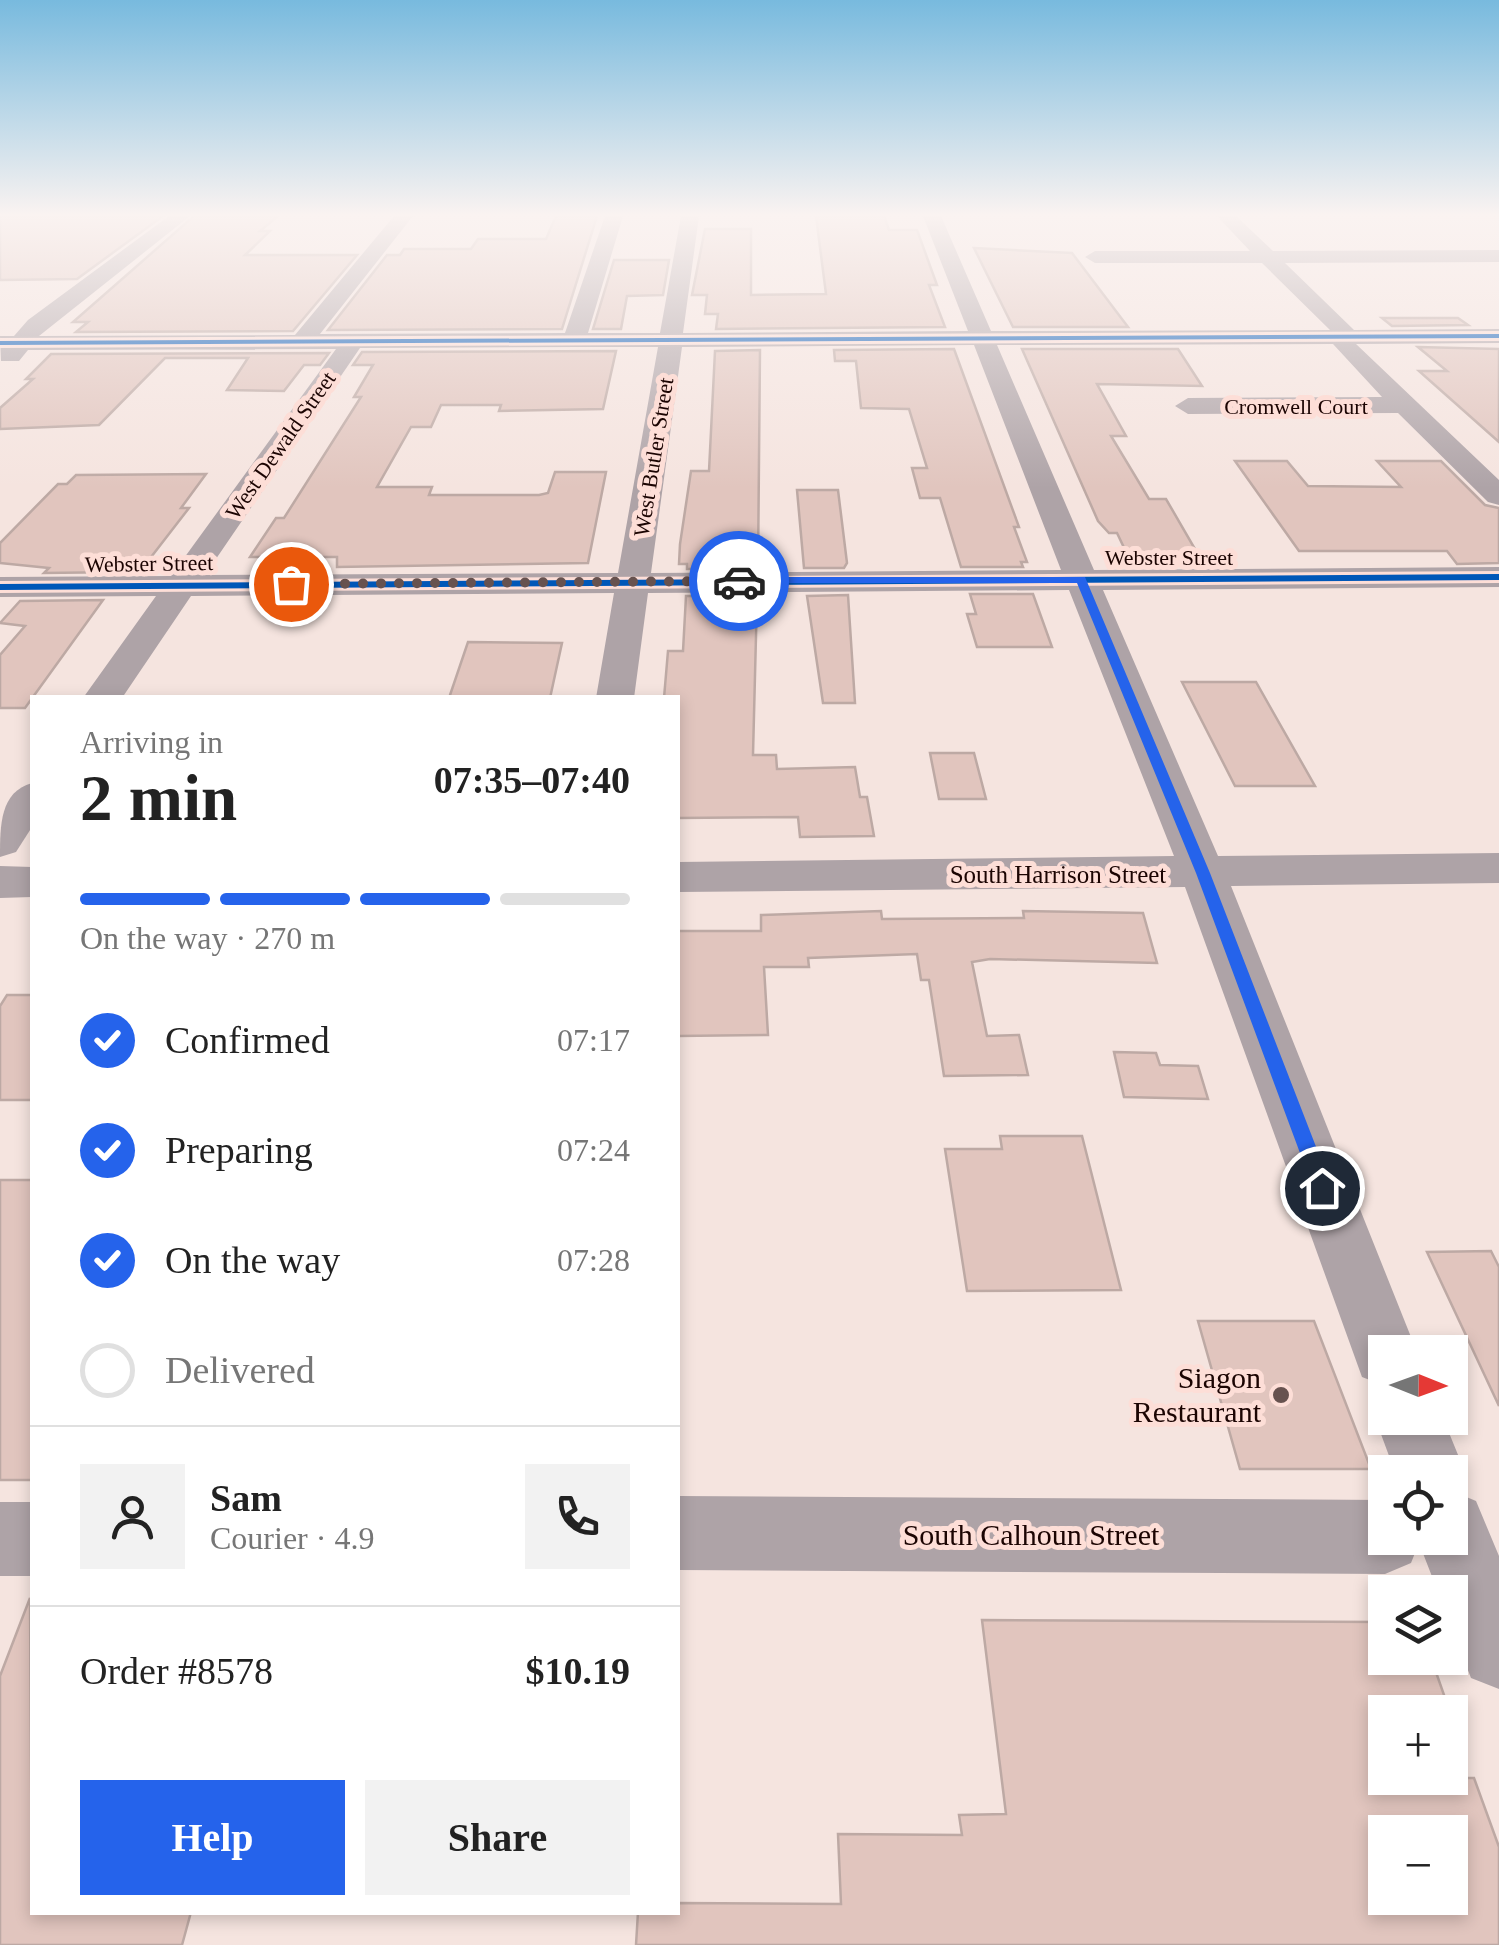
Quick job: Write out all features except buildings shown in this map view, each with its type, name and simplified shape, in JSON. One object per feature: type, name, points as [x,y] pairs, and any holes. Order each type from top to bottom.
[{"type":"street","points":[[0,367],[11,343],[60,307]]},
{"type":"street","name":"West Dewald Street","points":[[303,340],[330,307]]},
{"type":"street","points":[[574,341],[585,307]]},
{"type":"street","name":"West Butler Street","points":[[615,695],[677,307]]},
{"type":"street","points":[[970,307],[1203,873],[1378,1335]]},
{"type":"street","points":[[1315,307],[1334,326],[1345,347],[1499,496]]},
{"type":"street","points":[[11,343],[984,338],[1334,326],[1499,336]]},
{"type":"street","name":"West Dewald Street","points":[[104,695],[354,340]]},
{"type":"street","name":"Cromwell Court","points":[[1188,406],[1405,405]]},
{"type":"street","name":"Webster Street","points":[[0,587],[1499,577]]},
{"type":"street","points":[[0,842],[30,799]]},
{"type":"street","name":"South Harrison Street","points":[[680,877],[1499,868]]},
{"type":"street","points":[[0,882],[30,882]]},
{"type":"street","name":"South Calhoun Street","points":[[680,1533],[1368,1526]]},
{"type":"street","points":[[0,1539],[30,1539]]},
{"type":"street","points":[[1452,1555],[1499,1650]]},
{"type":"cycle path","points":[[0,343],[1499,336]]},
{"type":"cycle path","points":[[0,587],[1499,577]]},
{"type":"way so far","points":[[291,584],[739,581]]},
{"type":"place","name":"Siagon Restaurant","points":[[1281,1395]]},
{"type":"route","points":[[739,581],[1081,580],[1203,873],[1322,1188]]}]
